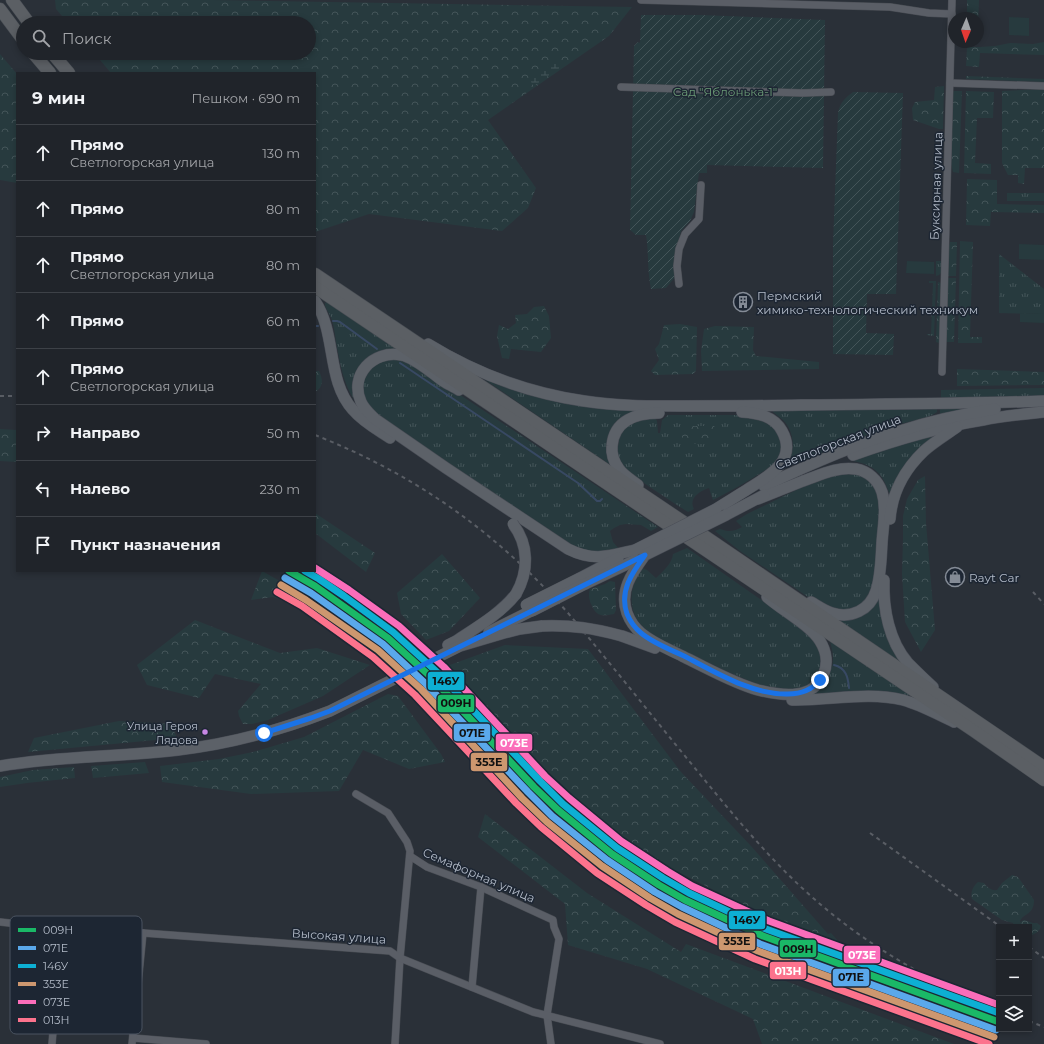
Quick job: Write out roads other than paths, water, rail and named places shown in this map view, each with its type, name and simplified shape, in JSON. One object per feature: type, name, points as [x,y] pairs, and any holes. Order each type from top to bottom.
[{"type":"highway","points":[[12,0],[23,16]]},
{"type":"highway","points":[[0,9],[16,31]]},
{"type":"highway","points":[[39,60],[49,72]]},
{"type":"highway","points":[[58,60],[68,72]]},
{"type":"highway","points":[[316,275],[1044,767]]},
{"type":"highway","points":[[316,288],[974,731],[1044,780]]},
{"type":"main road","points":[[316,275],[360,298],[439,350],[465,364],[497,378],[536,391],[583,401],[630,406],[985,404],[1044,402]]},
{"type":"main road","points":[[316,303],[325,322],[339,388],[354,412],[375,428],[504,514],[513,524],[523,542],[526,557],[525,572],[521,585],[516,594],[499,611],[458,644]]},
{"type":"main road","points":[[513,420],[445,382],[410,358],[404,356],[391,354],[373,360],[363,370],[358,382],[361,402],[375,418],[446,468],[568,549],[578,554],[590,557],[640,552]]},
{"type":"main road","name":"Светлогорская улица","points":[[721,512],[806,466],[899,431],[963,415],[1044,402]]},
{"type":"main road","points":[[0,766],[52,759],[178,750],[223,743],[274,730],[330,711],[381,682],[640,552],[721,512],[766,478],[781,465],[785,457],[786,442],[784,434],[780,427],[767,416],[743,412],[657,413],[639,415],[631,418],[622,423],[618,428],[612,442],[612,456],[619,469],[626,476],[664,502],[703,535]]},
{"type":"main road","name":"Светлогорская улица","points":[[721,512],[758,499],[838,461],[902,438],[960,424],[1044,412]]},
{"type":"main road","points":[[943,698],[908,662],[895,642],[890,631],[885,610],[884,580],[890,515],[894,497],[900,482],[915,460],[925,450],[960,424]]},
{"type":"main road","points":[[728,552],[764,570],[814,604],[833,614],[854,614],[863,609],[873,599],[878,586],[880,572],[884,506],[882,490],[873,477],[858,469],[851,468],[837,470],[758,499]]},
{"type":"main road","points":[[640,552],[625,591],[624,598],[627,614],[634,626],[641,633],[660,645],[722,675],[756,689],[772,693],[788,694],[801,693],[813,688],[823,676],[827,665],[826,654],[820,640],[809,629],[776,605],[744,577]]},
{"type":"main road","points":[[458,644],[542,626],[565,626],[605,631],[662,651],[737,687],[760,695],[794,700],[865,696],[896,699],[917,705],[974,731]]},
{"type":"street","points":[[641,0],[890,7],[930,13],[948,14]]},
{"type":"street","name":"Буксирная улица","points":[[952,0],[952,12]]},
{"type":"street","name":"Буксирная улица","points":[[942,372],[951,48]]},
{"type":"street","points":[[950,83],[1044,86]]},
{"type":"street","points":[[621,87],[803,93],[831,92]]},
{"type":"street","points":[[680,284],[678,266],[679,249],[686,234],[699,219],[701,185]]},
{"type":"street","name":"Семафорная улица","points":[[356,794],[388,813],[407,842],[410,856],[426,867],[481,887],[552,920],[559,939],[547,1015]]},
{"type":"street","points":[[395,1044],[400,958],[410,856]]},
{"type":"street","points":[[472,987],[481,887]]},
{"type":"street","name":"Высокая улица","points":[[0,922],[10,923]]},
{"type":"street","points":[[142,942],[143,932]]},
{"type":"street","name":"Высокая улица","points":[[143,932],[390,951],[400,958],[533,1012],[660,1044]]},
{"type":"street","points":[[547,1015],[551,1044]]},
{"type":"street","points":[[52,1044],[53,1034]]},
{"type":"street","points":[[132,1041],[206,1044]]},
{"type":"waterway","points":[[333,321],[340,322],[377,349]]},
{"type":"waterway","points":[[400,363],[578,483],[597,501],[602,499]]},
{"type":"waterway","points":[[834,665],[841,668],[846,674],[849,688]]},
{"type":"railway","points":[[0,396],[16,396]]},
{"type":"railway","points":[[316,435],[387,468],[452,509],[483,532],[541,584],[568,613],[736,818],[780,867],[812,897],[833,915],[877,947],[924,975],[996,1009]]},
{"type":"railway","points":[[1033,592],[1044,604]]},
{"type":"railway","points":[[870,833],[997,924]]},
{"type":"railway","points":[[1032,949],[1044,958]]},
{"type":"railway","points":[[1032,1022],[1044,1027]]},
{"type":"place","name":"Пермский химико-технологический техникум","points":[[743,302]]},
{"type":"place","name":"Rayt Car","points":[[955,577]]},
{"type":"place","name":"Улица Героя Лядова","points":[[205,732]]},
{"type":"park label","name":"Сад \"Яблонька-1\"","points":[[725,91]]}]
